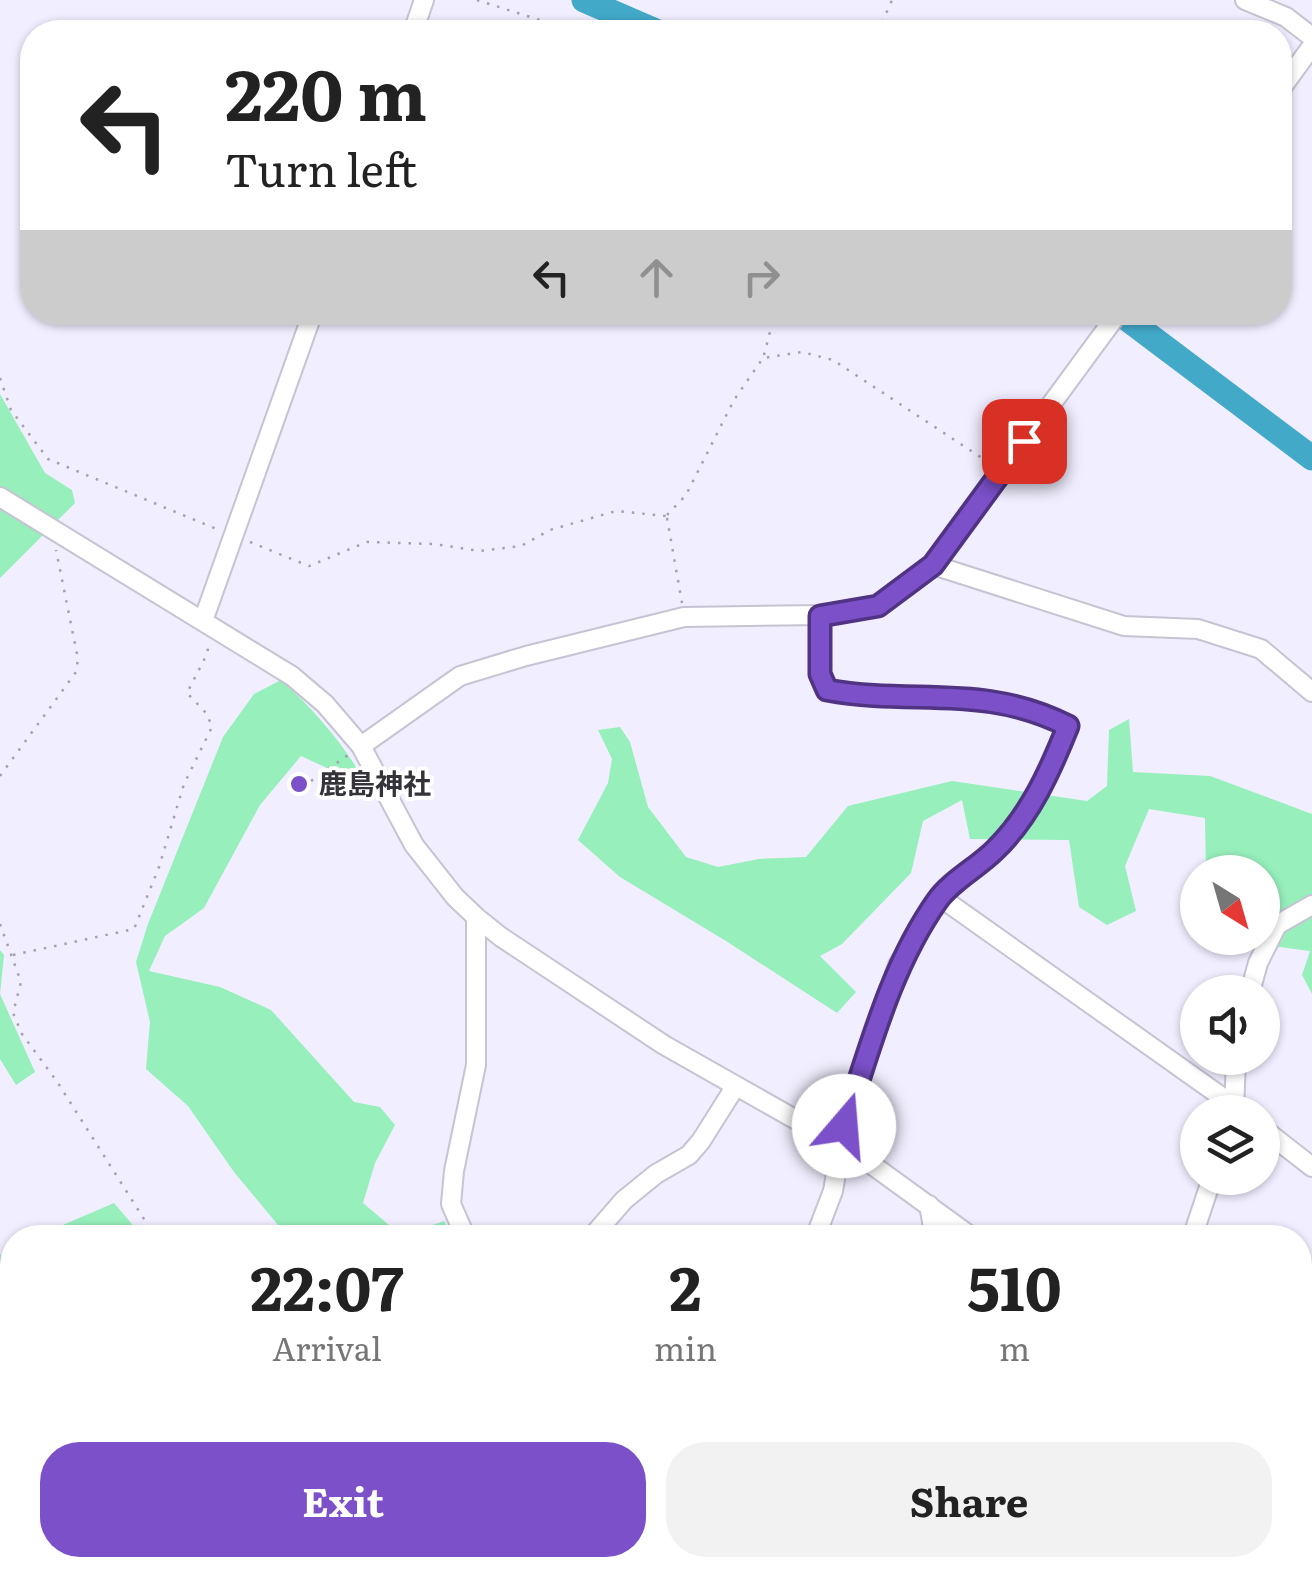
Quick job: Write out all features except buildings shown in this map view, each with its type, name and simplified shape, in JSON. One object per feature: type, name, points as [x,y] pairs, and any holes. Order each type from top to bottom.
[{"type":"street","points":[[1245,0],[1290,20]]},
{"type":"street","points":[[1292,22],[1312,37]]},
{"type":"street","points":[[1292,74],[1312,46]]},
{"type":"street","points":[[207,624],[233,536],[308,325]]},
{"type":"street","points":[[361,746],[460,676],[526,656],[684,617],[820,616],[878,606],[933,565],[1110,325]]},
{"type":"street","points":[[0,497],[300,683],[325,704],[361,746],[414,845],[455,897],[500,937],[664,1045],[839,1144],[956,1225]]},
{"type":"street","points":[[933,565],[1124,626],[1198,629],[1260,649],[1312,692]]},
{"type":"street","points":[[820,616],[820,674],[827,690],[959,696],[1035,709],[1068,726],[1052,767],[1025,815],[995,850],[940,897],[898,965],[839,1144],[834,1192],[820,1225]]},
{"type":"street","points":[[940,897],[1216,1095]]},
{"type":"street","points":[[1255,975],[1277,925],[1312,905]]},
{"type":"street","points":[[460,1225],[451,1204],[476,1066],[476,917]]},
{"type":"street","points":[[602,1225],[624,1200],[656,1174],[689,1155],[735,1087]]},
{"type":"street","points":[[1280,1142],[1312,1167]]},
{"type":"street","points":[[1196,1225],[1206,1195]]},
{"type":"street","points":[[929,1204],[933,1225]]},
{"type":"path","points":[[477,0],[540,20]]},
{"type":"path","points":[[666,516],[686,495],[734,400],[763,358],[772,325]]},
{"type":"path","points":[[763,358],[802,352],[833,360],[1002,471]]},
{"type":"path","points":[[0,378],[11,410],[48,458],[309,566],[367,542],[434,544],[480,551],[521,546],[550,530],[616,511],[666,516]]},
{"type":"path","points":[[666,516],[684,617]]},
{"type":"path","points":[[1,773],[76,672],[78,659],[50,530]]},
{"type":"path","points":[[13,955],[134,929],[150,894],[184,784],[212,727],[207,714],[186,693],[207,654],[207,624]]},
{"type":"path","points":[[311,782],[361,746]]},
{"type":"path","points":[[0,924],[21,982],[13,1013],[22,1034],[58,1083],[148,1225]]},
{"type":"green space","points":[[0,394],[45,473],[72,490],[75,503],[0,578]]},
{"type":"green space","points":[[281,680],[334,736],[375,800],[353,780],[301,756],[260,805],[204,908],[165,936],[149,971],[220,987],[271,1010],[354,1102],[380,1107],[395,1125],[375,1163],[363,1203],[389,1225],[278,1225],[234,1172],[188,1106],[146,1069],[150,1022],[136,962],[223,737],[254,694]]},
{"type":"green space","points":[[1129,719],[1133,772],[1210,776],[1312,814],[1312,994],[1302,975],[1310,951],[1280,947],[1280,855],[1206,855],[1205,818],[1149,809],[1125,866],[1136,911],[1107,925],[1079,907],[1069,840],[970,839],[962,800],[923,821],[911,873],[842,944],[820,956],[856,992],[837,1013],[620,877],[578,840],[608,783],[612,759],[598,730],[620,727],[630,742],[648,807],[686,857],[718,867],[759,859],[806,857],[848,806],[952,781],[1087,801],[1107,786],[1109,730]]},
{"type":"green space","points":[[0,950],[4,955],[0,994]]},
{"type":"green space","points":[[0,994],[35,1072],[16,1085],[0,1059]]},
{"type":"green space","points":[[114,1203],[133,1225],[63,1225]]},
{"type":"waterway","points":[[584,0],[630,20]]},
{"type":"waterway","points":[[1135,325],[1312,458]]},
{"type":"place","name":"鹿島神社","points":[[299,784]]},
{"type":"route","points":[[844,1126],[898,965],[940,897],[995,850],[1025,815],[1052,767],[1068,726],[1035,709],[959,696],[827,690],[820,674],[820,616],[878,606],[933,565],[1024,441]]}]
